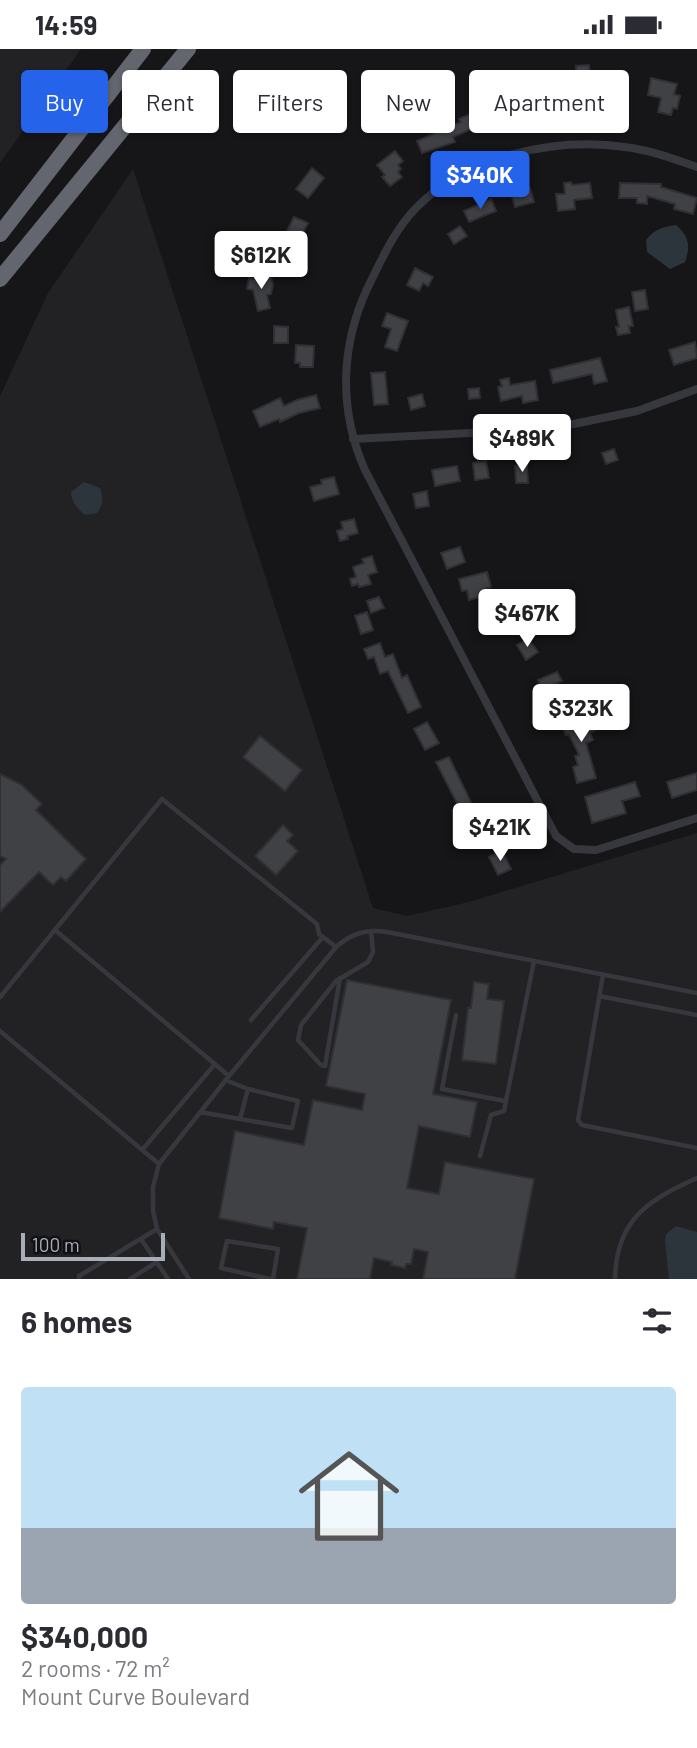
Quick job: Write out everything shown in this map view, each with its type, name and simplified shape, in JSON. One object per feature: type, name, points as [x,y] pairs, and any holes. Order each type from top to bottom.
[{"type":"highway","points":[[0,234],[143,49]]},
{"type":"highway","points":[[0,279],[188,49]]},
{"type":"street","points":[[697,167],[625,146],[594,145],[501,157],[452,178],[416,208],[396,233],[355,318],[346,377],[346,403],[353,439],[365,470],[556,836],[574,849],[596,850],[697,818]]},
{"type":"street","points":[[353,439],[549,429],[637,411],[697,389]]},
{"type":"lane","points":[[0,997],[162,799],[317,924],[320,935],[336,947]]},
{"type":"lane","points":[[55,930],[215,1064],[227,1078],[248,1089],[298,1101],[292,1128],[200,1112]]},
{"type":"lane","points":[[340,978],[325,1066],[298,1040],[301,1025],[340,978],[368,962],[373,952],[371,930]]},
{"type":"lane","points":[[188,1279],[157,1229],[153,1211],[153,1187],[159,1164],[336,947],[349,936],[371,930],[697,993]]},
{"type":"lane","points":[[251,1020],[323,937]]},
{"type":"lane","points":[[480,1156],[491,1115],[503,1111],[534,961]]},
{"type":"lane","points":[[603,975],[578,1120],[582,1125],[697,1148]]},
{"type":"lane","points":[[599,996],[697,1015]]},
{"type":"lane","points":[[456,1015],[442,1089],[505,1101]]},
{"type":"lane","points":[[0,1031],[159,1164]]},
{"type":"lane","points":[[142,1150],[215,1064]]},
{"type":"lane","points":[[240,1119],[248,1089]]},
{"type":"lane","points":[[615,1279],[615,1266],[624,1235],[639,1212],[660,1195],[697,1178]]},
{"type":"lane","points":[[79,1279],[79,1276],[157,1229]]},
{"type":"lane","points":[[141,1239],[168,1279]]},
{"type":"lane","points":[[227,1241],[278,1249],[271,1279],[221,1268],[227,1241]]},
{"type":"lane","points":[[130,1279],[156,1262]]},
{"type":"shaded area","points":[[0,49],[81,49],[66,70],[21,70],[21,133],[0,163]]},
{"type":"shaded area","points":[[133,169],[373,908],[407,916],[469,902],[697,833],[697,1279],[0,1279],[0,396],[48,293]]},
{"type":"shaded area","points":[[676,225],[686,237],[688,251],[685,262],[670,269],[647,252],[646,240],[659,229]]},
{"type":"shaded area","points":[[84,482],[100,488],[102,502],[97,513],[85,515],[72,499],[71,492]]},
{"type":"shaded area","points":[[676,1226],[697,1232],[697,1279],[669,1279],[665,1241],[666,1234]]},
{"type":"building","points":[[589,65],[589,70],[576,70],[576,66]]},
{"type":"building","points":[[651,78],[677,84],[674,94],[680,96],[677,109],[673,108],[671,115],[658,112],[661,98],[648,95]]},
{"type":"building","points":[[469,115],[469,130],[453,137],[455,142],[422,153],[417,141],[436,133],[455,133],[455,125],[461,122],[459,119]]},
{"type":"building","points":[[395,151],[403,161],[398,165],[401,169],[398,172],[402,177],[390,186],[377,165]]},
{"type":"building","points":[[312,168],[324,178],[308,198],[296,189]]},
{"type":"building","points":[[571,182],[572,185],[590,183],[592,198],[574,200],[575,209],[558,211],[556,194],[565,194],[564,183]]},
{"type":"building","points":[[620,183],[661,184],[661,187],[697,198],[693,214],[674,209],[675,204],[647,196],[647,204],[637,203],[637,198],[619,198]]},
{"type":"building","points":[[530,188],[534,202],[515,207],[511,193]]},
{"type":"building","points":[[491,199],[496,211],[469,222],[464,211]]},
{"type":"building","points":[[294,217],[308,223],[293,253],[283,248],[287,238],[284,237]]},
{"type":"building","points":[[460,226],[467,236],[454,244],[448,234]]},
{"type":"building","points":[[415,268],[433,277],[428,286],[423,283],[419,291],[407,285]]},
{"type":"building","points":[[261,275],[271,277],[273,284],[271,294],[267,295],[270,308],[258,311],[253,290],[247,289],[249,278],[260,280]]},
{"type":"building","points":[[645,290],[648,309],[635,311],[632,292]]},
{"type":"building","points":[[629,307],[633,326],[629,326],[630,333],[618,335],[616,310]]},
{"type":"building","points":[[387,313],[408,321],[397,351],[385,347],[391,329],[382,326]]},
{"type":"building","points":[[274,326],[288,327],[288,343],[274,343]]},
{"type":"building","points":[[695,342],[697,358],[674,365],[669,350]]},
{"type":"building","points":[[296,345],[314,346],[313,367],[300,367],[300,363],[295,363]]},
{"type":"building","points":[[600,358],[607,381],[594,384],[592,374],[553,383],[550,370]]},
{"type":"building","points":[[385,372],[388,404],[374,405],[371,373]]},
{"type":"building","points":[[509,378],[510,385],[535,381],[538,400],[523,403],[522,396],[501,401],[498,387],[502,386],[500,380]]},
{"type":"building","points":[[479,388],[480,398],[469,399],[468,389]]},
{"type":"building","points":[[422,394],[425,406],[411,410],[408,398]]},
{"type":"building","points":[[316,395],[320,408],[299,413],[280,422],[279,419],[260,427],[253,411],[280,398],[284,406]]},
{"type":"building","points":[[614,449],[618,460],[606,464],[602,453]]},
{"type":"building","points":[[486,461],[489,478],[475,480],[473,463]]},
{"type":"building","points":[[527,465],[528,483],[516,483],[515,466]]},
{"type":"building","points":[[457,466],[460,481],[435,486],[432,470]]},
{"type":"building","points":[[334,477],[339,494],[314,501],[310,487],[322,484],[321,480]]},
{"type":"building","points":[[427,491],[429,506],[416,508],[413,494]]},
{"type":"building","points":[[354,519],[358,533],[340,541],[337,531],[343,529],[341,522]]},
{"type":"building","points":[[460,547],[465,562],[447,569],[441,553]]},
{"type":"building","points":[[372,556],[377,572],[368,575],[371,584],[352,586],[350,579],[356,577],[353,567],[364,563],[362,559]]},
{"type":"building","points":[[487,572],[491,587],[485,589],[487,595],[469,600],[467,590],[462,591],[459,579]]},
{"type":"building","points":[[379,597],[384,608],[371,613],[367,601]]},
{"type":"building","points":[[510,598],[518,617],[506,621],[498,602]]},
{"type":"building","points":[[367,612],[373,630],[361,634],[355,616]]},
{"type":"building","points":[[528,638],[538,652],[526,660],[517,645]]},
{"type":"building","points":[[380,643],[385,657],[393,654],[402,678],[407,675],[421,707],[408,713],[388,671],[380,674],[374,657],[368,659],[364,649]]},
{"type":"building","points":[[557,672],[562,681],[555,684],[564,704],[551,710],[538,680]]},
{"type":"building","points":[[582,712],[585,718],[592,715],[598,729],[590,733],[593,740],[586,743],[596,778],[577,783],[573,767],[578,765],[575,756],[579,755],[569,734],[566,735],[560,723]]},
{"type":"building","points":[[427,722],[439,743],[425,750],[414,729]]},
{"type":"building","points":[[260,736],[302,770],[285,791],[243,757]]},
{"type":"building","points":[[449,757],[481,823],[464,831],[461,824],[466,821],[436,762]]},
{"type":"building","points":[[697,773],[697,790],[672,798],[667,782]]},
{"type":"building","points":[[0,774],[22,785],[42,804],[36,810],[86,859],[66,881],[61,877],[53,885],[39,872],[0,912],[0,865],[6,859],[0,856]]},
{"type":"building","points":[[635,782],[640,796],[622,801],[626,813],[592,823],[585,797]]},
{"type":"building","points":[[283,825],[293,835],[287,841],[298,851],[276,875],[255,856]]},
{"type":"building","points":[[502,850],[511,869],[498,875],[489,857]]},
{"type":"building","points":[[347,980],[451,1000],[433,1094],[477,1102],[470,1137],[419,1126],[407,1188],[439,1194],[445,1162],[534,1179],[515,1279],[423,1279],[428,1252],[414,1249],[411,1264],[406,1264],[405,1268],[374,1258],[370,1279],[297,1279],[307,1228],[274,1222],[273,1229],[219,1218],[235,1131],[304,1145],[313,1100],[362,1110],[365,1094],[326,1086]]},
{"type":"building","points":[[474,982],[489,984],[487,999],[504,1001],[496,1064],[462,1060]]}]
